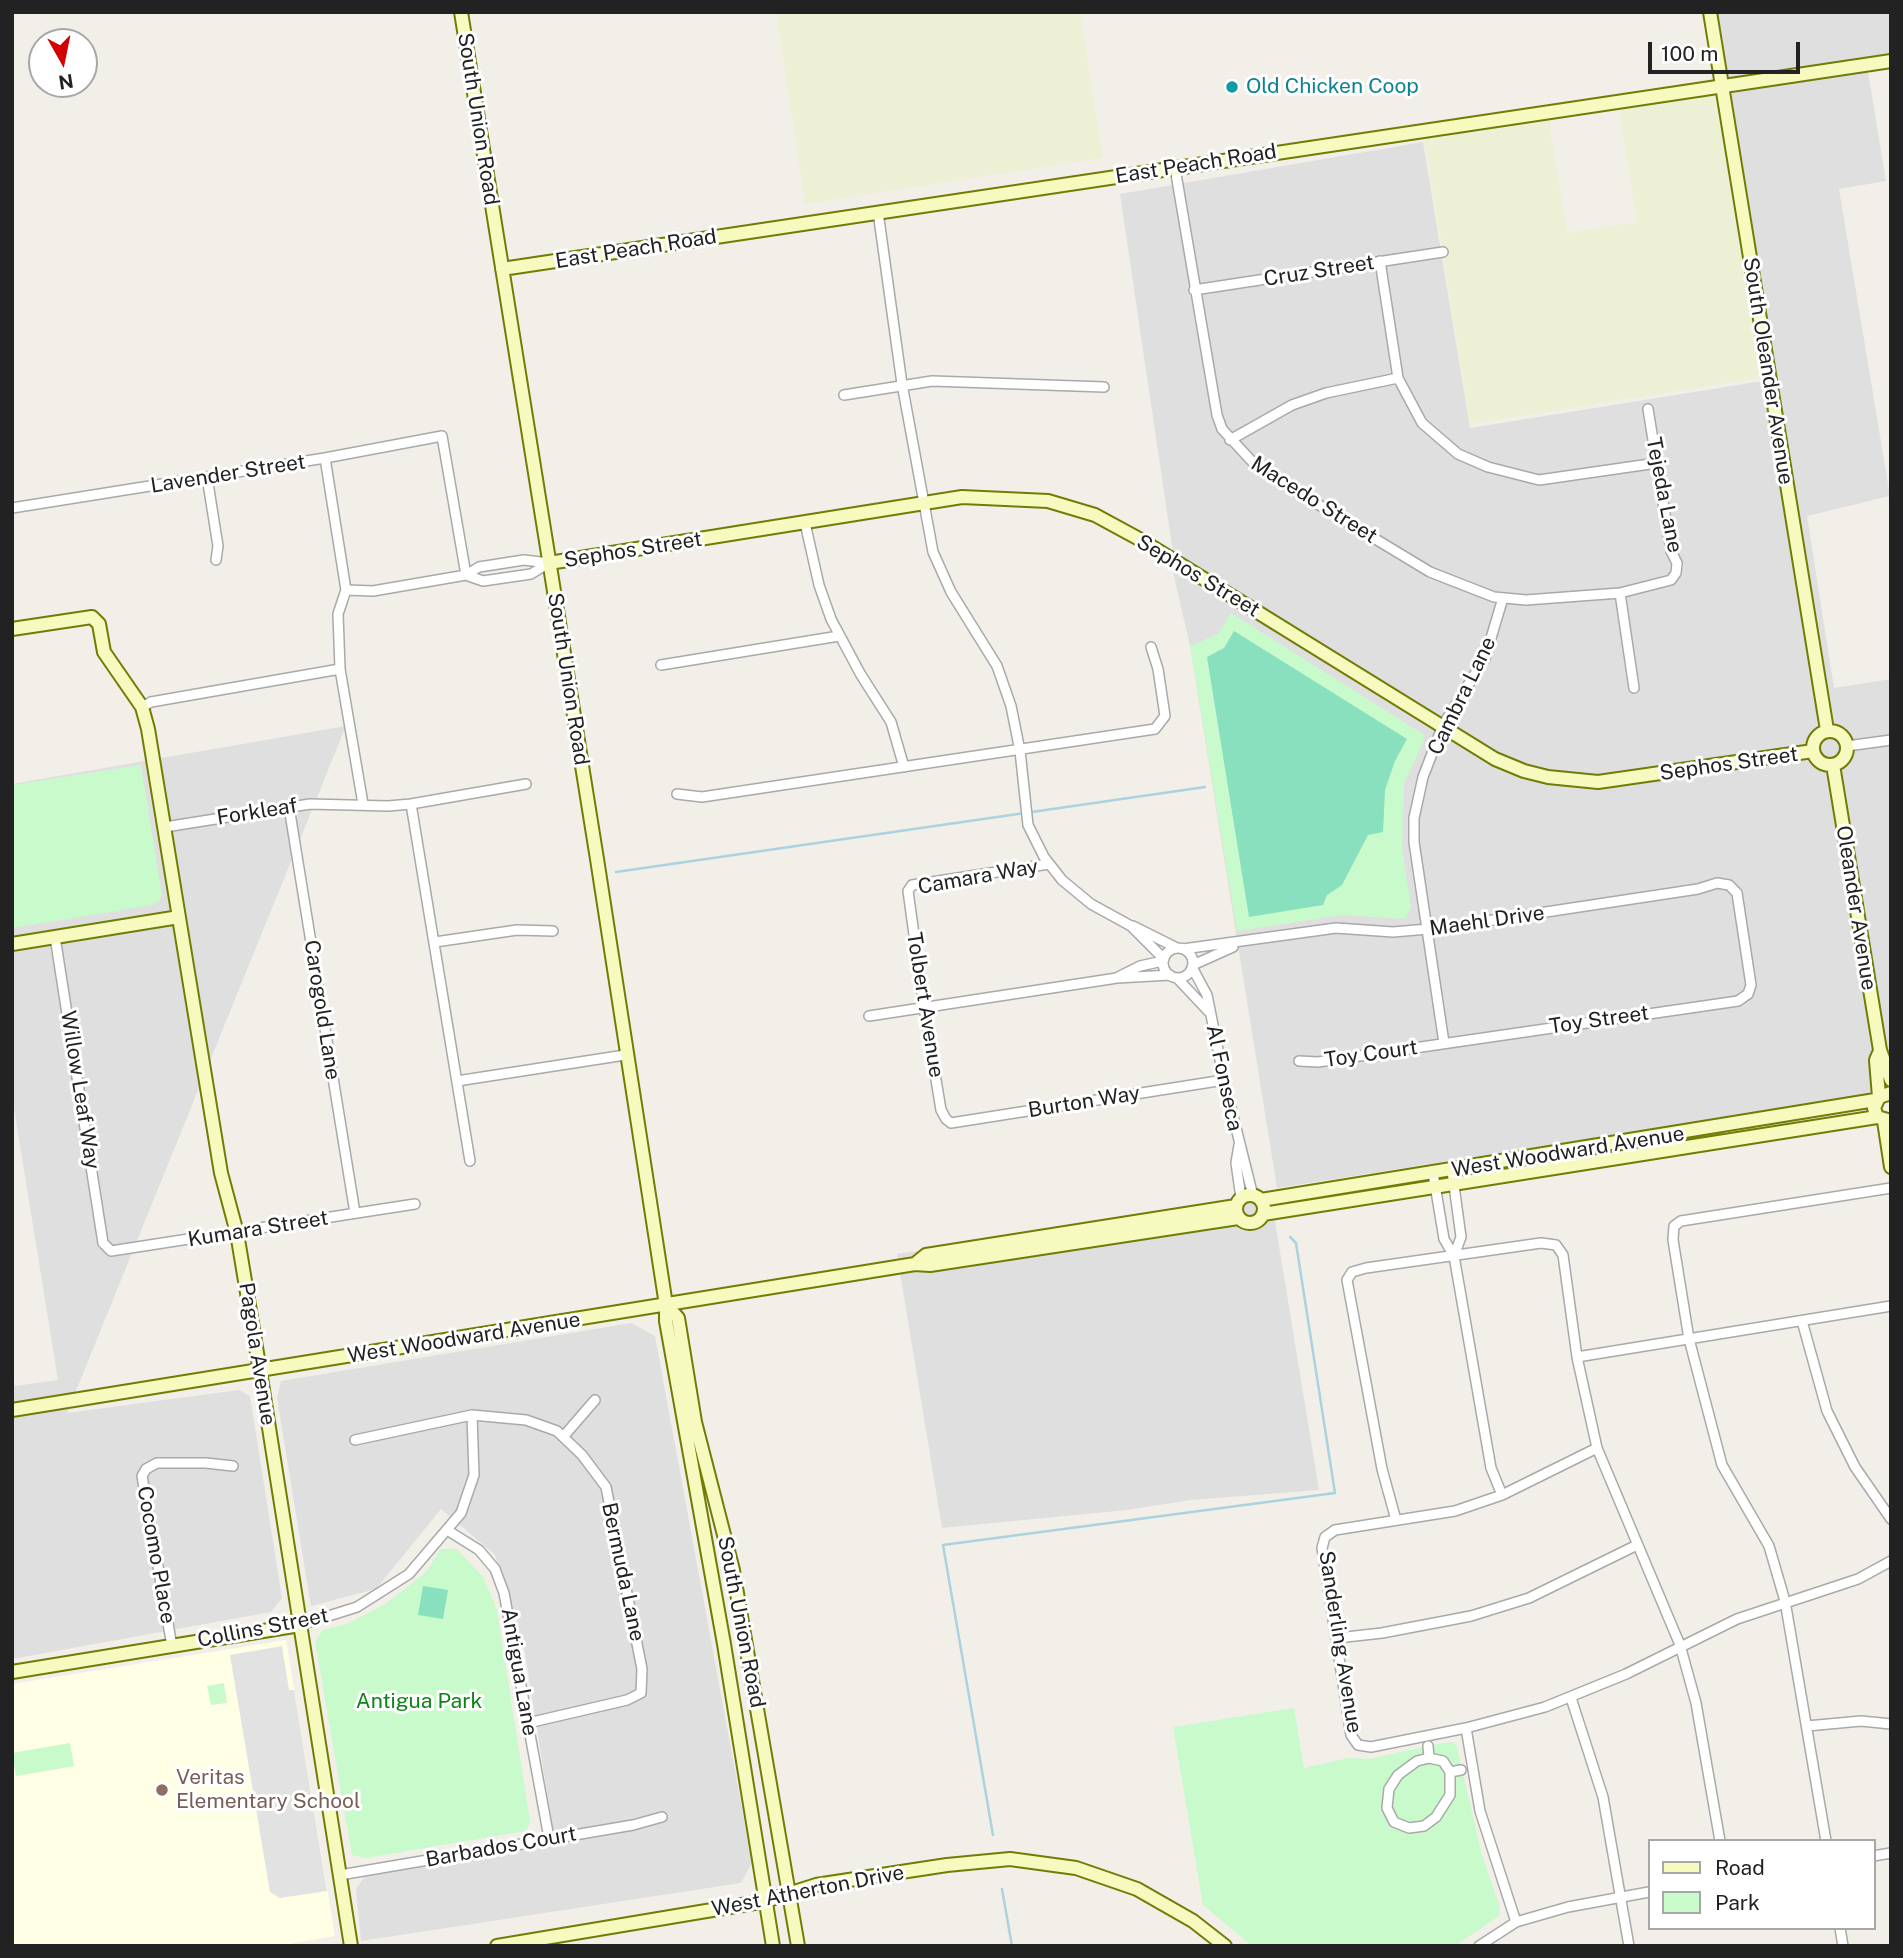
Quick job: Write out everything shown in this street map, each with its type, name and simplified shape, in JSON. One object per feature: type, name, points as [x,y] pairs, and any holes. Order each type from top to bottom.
[{"type":"street","name":"South Union Road","points":[[461,12],[666,1305],[666,1321],[682,1424],[724,1644],[773,1946]]},
{"type":"street","name":"South Oleander Avenue","points":[[1710,12],[1827,730]]},
{"type":"street","name":"East Peach Road","points":[[502,269],[1891,61]]},
{"type":"street","name":"Macedo Street","points":[[1175,167],[1217,415],[1230,440],[1258,468],[1430,572],[1465,587],[1503,598],[1540,600],[1619,593],[1671,580]]},
{"type":"street","points":[[869,1016],[1116,978],[1188,974],[1192,966],[1190,954],[1132,926],[1075,892],[1049,864],[1035,841],[1024,808],[1020,751],[1010,706],[997,666],[950,592],[933,552],[902,384],[878,212]]},
{"type":"street","name":"Cruz Street","points":[[1195,290],[1443,252]]},
{"type":"street","points":[[1380,261],[1398,378],[1422,422],[1458,454],[1488,467],[1539,480],[1657,463]]},
{"type":"street","points":[[1230,440],[1292,405],[1326,393],[1398,378]]},
{"type":"street","points":[[844,394],[902,384],[966,381],[1104,387]]},
{"type":"street","name":"Tejeda Lane","points":[[1648,409],[1671,551],[1677,563],[1676,573],[1671,580]]},
{"type":"street","name":"Lavender Street","points":[[12,508],[325,458],[442,436],[466,575]]},
{"type":"street","points":[[325,458],[346,590],[338,614],[340,669],[363,804]]},
{"type":"street","points":[[207,477],[218,546],[216,561]]},
{"type":"street","name":"Sephos Street","points":[[549,563],[962,497],[1008,497],[1048,501],[1095,515],[1495,759],[1524,771],[1573,781],[1621,780],[1813,751]]},
{"type":"street","points":[[805,523],[819,585],[839,636],[891,722],[904,767]]},
{"type":"street","points":[[346,590],[373,591],[466,575],[479,567],[524,560],[549,563]]},
{"type":"street","points":[[466,575],[482,581],[531,573],[549,563]]},
{"type":"street","points":[[1619,593],[1634,688]]},
{"type":"street","name":"Cambra Lane","points":[[1444,1043],[1414,842],[1414,818],[1423,777],[1443,725],[1485,658],[1503,598]]},
{"type":"street","points":[[12,629],[92,617],[99,624],[104,652],[142,707],[151,702],[340,669]]},
{"type":"street","points":[[661,665],[839,636]]},
{"type":"street","points":[[677,794],[702,797],[1155,729],[1166,716],[1158,669],[1151,647]]},
{"type":"street","name":"Pagola Avenue","points":[[142,707],[155,763],[221,1173],[237,1233],[351,1946]]},
{"type":"street","points":[[1827,730],[1842,736],[1847,746],[1842,760],[1833,765],[1821,763],[1813,751],[1816,737],[1827,730]]},
{"type":"street","points":[[1847,746],[1891,740]]},
{"type":"street","name":"Oleander Avenue","points":[[1833,765],[1880,1050],[1891,1080]]},
{"type":"street","name":"Forkleaf","points":[[165,827],[289,807],[411,804],[526,784]]},
{"type":"street","points":[[411,804],[470,1161]]},
{"type":"street","name":"Carogold Lane","points":[[289,807],[355,1213]]},
{"type":"street","name":"Camara Way","points":[[908,891],[912,885],[1049,864]]},
{"type":"street","name":"Maehl Drive","points":[[1180,949],[1336,928],[1393,932],[1428,929],[1698,889],[1717,883],[1729,886],[1738,898],[1750,991]]},
{"type":"street","name":"Tolbert Avenue","points":[[908,891],[941,1110],[946,1119]]},
{"type":"street","points":[[12,944],[179,918]]},
{"type":"street","points":[[1132,926],[1174,976]]},
{"type":"street","points":[[435,942],[517,930],[553,931]]},
{"type":"street","name":"Willow Leaf Way","points":[[55,937],[103,1243]]},
{"type":"street","name":"Maehl Drive","points":[[1192,966],[1244,942]]},
{"type":"street","points":[[1140,966],[1145,962],[1150,946]]},
{"type":"street","points":[[1116,978],[1140,966],[1163,960],[1169,951],[1180,949]]},
{"type":"street","name":"Al Fonseca","points":[[1192,966],[1207,995],[1219,1045],[1249,1205]]},
{"type":"street","name":"Al Fonseca","points":[[1174,976],[1209,1012]]},
{"type":"street","name":"Toy Street","points":[[1444,1043],[1738,1001],[1750,991]]},
{"type":"street","name":"Toy Court","points":[[1299,1061],[1318,1062],[1444,1043]]},
{"type":"street","name":"Oleander Avenue","points":[[1880,1050],[1876,1060],[1891,1167]]},
{"type":"street","points":[[457,1081],[625,1055]]},
{"type":"street","name":"Burton Way","points":[[946,1119],[951,1123],[1224,1080]]},
{"type":"street","name":"West Woodward Avenue","points":[[1479,1173],[1882,1097]]},
{"type":"street","name":"West Woodward Avenue","points":[[12,1410],[915,1264],[930,1265],[1249,1205],[1884,1119]]},
{"type":"street","points":[[1453,1177],[1461,1237],[1454,1256]]},
{"type":"street","points":[[1433,1180],[1444,1239],[1454,1256],[1490,1468],[1502,1495]]},
{"type":"street","points":[[1826,1839],[1785,1601],[1769,1546],[1722,1465],[1689,1339],[1673,1240],[1674,1226],[1682,1221],[1891,1188]]},
{"type":"street","name":"Kumara Street","points":[[103,1243],[111,1251],[122,1251],[415,1204]]},
{"type":"street","points":[[1597,1448],[1502,1495],[1455,1511],[1396,1520],[1382,1469],[1346,1280],[1352,1272],[1366,1268],[1541,1243],[1556,1245],[1563,1255],[1577,1357],[1597,1448],[1680,1645],[1696,1703],[1720,1839]]},
{"type":"street","name":"South Union Road","points":[[666,1305],[678,1318],[695,1422],[730,1557],[798,1946]]},
{"type":"street","points":[[1577,1357],[1891,1306]]},
{"type":"street","points":[[1802,1321],[1827,1411],[1855,1467],[1891,1519]]},
{"type":"street","points":[[563,1437],[595,1400]]},
{"type":"street","name":"Collins Street","points":[[12,1672],[300,1625],[357,1607],[409,1574],[461,1513],[474,1475],[475,1434],[472,1415]]},
{"type":"street","name":"Bermuda Lane","points":[[355,1440],[472,1415],[526,1420],[557,1431],[606,1487],[642,1669],[642,1693],[627,1700],[528,1723]]},
{"type":"street","name":"Cocomo Place","points":[[172,1646],[142,1476],[146,1469],[157,1463],[233,1466]]},
{"type":"street","name":"Sanderling Avenue","points":[[1396,1520],[1335,1530],[1325,1537],[1322,1548],[1351,1735],[1358,1745],[1371,1747],[1466,1728]]},
{"type":"street","name":"Antigua Lane","points":[[447,1530],[479,1550],[495,1569],[508,1606],[549,1838]]},
{"type":"street","points":[[1337,1638],[1382,1633],[1471,1616],[1517,1601],[1609,1562],[1637,1545]]},
{"type":"street","points":[[1516,1922],[1480,1811],[1466,1728],[1571,1698],[1737,1619],[1858,1579],[1891,1561]]},
{"type":"street","points":[[1571,1698],[1603,1797],[1629,1946]]},
{"type":"street","points":[[1807,1726],[1861,1721],[1891,1724]]},
{"type":"street","points":[[1428,1746],[1429,1758]]},
{"type":"street","points":[[1429,1758],[1443,1761],[1450,1772],[1450,1795],[1440,1813],[1424,1826],[1409,1828],[1394,1822],[1387,1808],[1389,1789],[1398,1774],[1417,1761],[1429,1758]]},
{"type":"street","points":[[1450,1772],[1461,1770]]},
{"type":"street","name":"Barbados Court","points":[[340,1875],[633,1825],[662,1817]]},
{"type":"street","name":"West Atherton Drive","points":[[497,1946],[766,1901],[816,1885],[947,1865],[1010,1859],[1044,1862],[1097,1874],[1137,1889],[1194,1921],[1225,1946]]},
{"type":"street","points":[[1479,1946],[1516,1922],[1568,1907],[1647,1892]]},
{"type":"shaded area","points":[[776,12],[1080,12],[1103,158],[805,204]]},
{"type":"shaded area","points":[[1715,12],[1891,12],[1891,55],[1866,60],[1886,181],[1839,189],[1890,496],[1807,516],[1834,688],[1891,679],[1891,1091],[1277,1188],[1190,646],[1174,576],[1172,546],[1120,194],[1423,142],[1470,428],[1769,380]]},
{"type":"shaded area","points":[[1715,78],[1764,377],[1470,424],[1424,138],[1547,107],[1567,233],[1637,222],[1616,94]]},
{"type":"shaded area","points":[[346,726],[67,1413],[239,1390],[250,1396],[282,1598],[271,1612],[12,1659],[12,1369],[15,1386],[58,1380],[12,1096],[12,784]]},
{"type":"shaded area","points":[[1271,1197],[1319,1490],[1191,1500],[1127,1510],[942,1528],[897,1254]]},
{"type":"shaded area","points":[[631,1323],[655,1336],[752,1863],[741,1883],[361,1941],[356,1889],[367,1873],[555,1843],[525,1653],[495,1555],[441,1509],[376,1589],[311,1606],[277,1398],[281,1381]]},
{"type":"shaded area","name":"Veritas Elementary School","points":[[286,1640],[335,1936],[277,1946],[12,1946],[12,1684]]},
{"type":"shaded area","points":[[282,1646],[289,1690],[294,1690],[327,1891],[280,1898],[270,1892],[230,1655]]},
{"type":"green space","points":[[1231,613],[1423,734],[1424,740],[1404,784],[1402,849],[1411,907],[1405,919],[1342,915],[1237,931],[1190,646],[1218,634]]},
{"type":"green space","points":[[1234,631],[1407,739],[1395,761],[1385,790],[1383,832],[1368,835],[1342,885],[1327,895],[1323,905],[1249,917],[1207,657],[1224,648]]},
{"type":"green space","points":[[141,765],[162,895],[159,901],[153,905],[12,928],[12,785]]},
{"type":"green space","name":"Antigua Park","points":[[441,1549],[457,1549],[484,1578],[497,1610],[530,1821],[526,1831],[366,1858],[352,1855],[315,1642],[323,1630],[347,1624],[385,1604],[425,1573]]},
{"type":"green space","points":[[423,1586],[448,1590],[443,1619],[418,1615]]},
{"type":"green space","points":[[224,1683],[227,1703],[211,1705],[207,1686]]},
{"type":"green space","points":[[1294,1708],[1304,1768],[1348,1758],[1369,1759],[1432,1745],[1451,1742],[1456,1744],[1482,1855],[1500,1907],[1499,1916],[1455,1946],[1252,1946],[1203,1905],[1173,1727]]},
{"type":"green space","points":[[70,1743],[74,1766],[16,1776],[12,1753]]},
{"type":"waterway","points":[[616,872],[1205,787]]},
{"type":"waterway","points":[[993,1835],[943,1545],[1335,1493],[1296,1243],[1290,1237]]},
{"type":"waterway","points":[[1002,1889],[1012,1946]]},
{"type":"place","name":"Old Chicken Coop","points":[[1232,87]]},
{"type":"place","name":"Veritas Elementary School","points":[[162,1790]]}]
